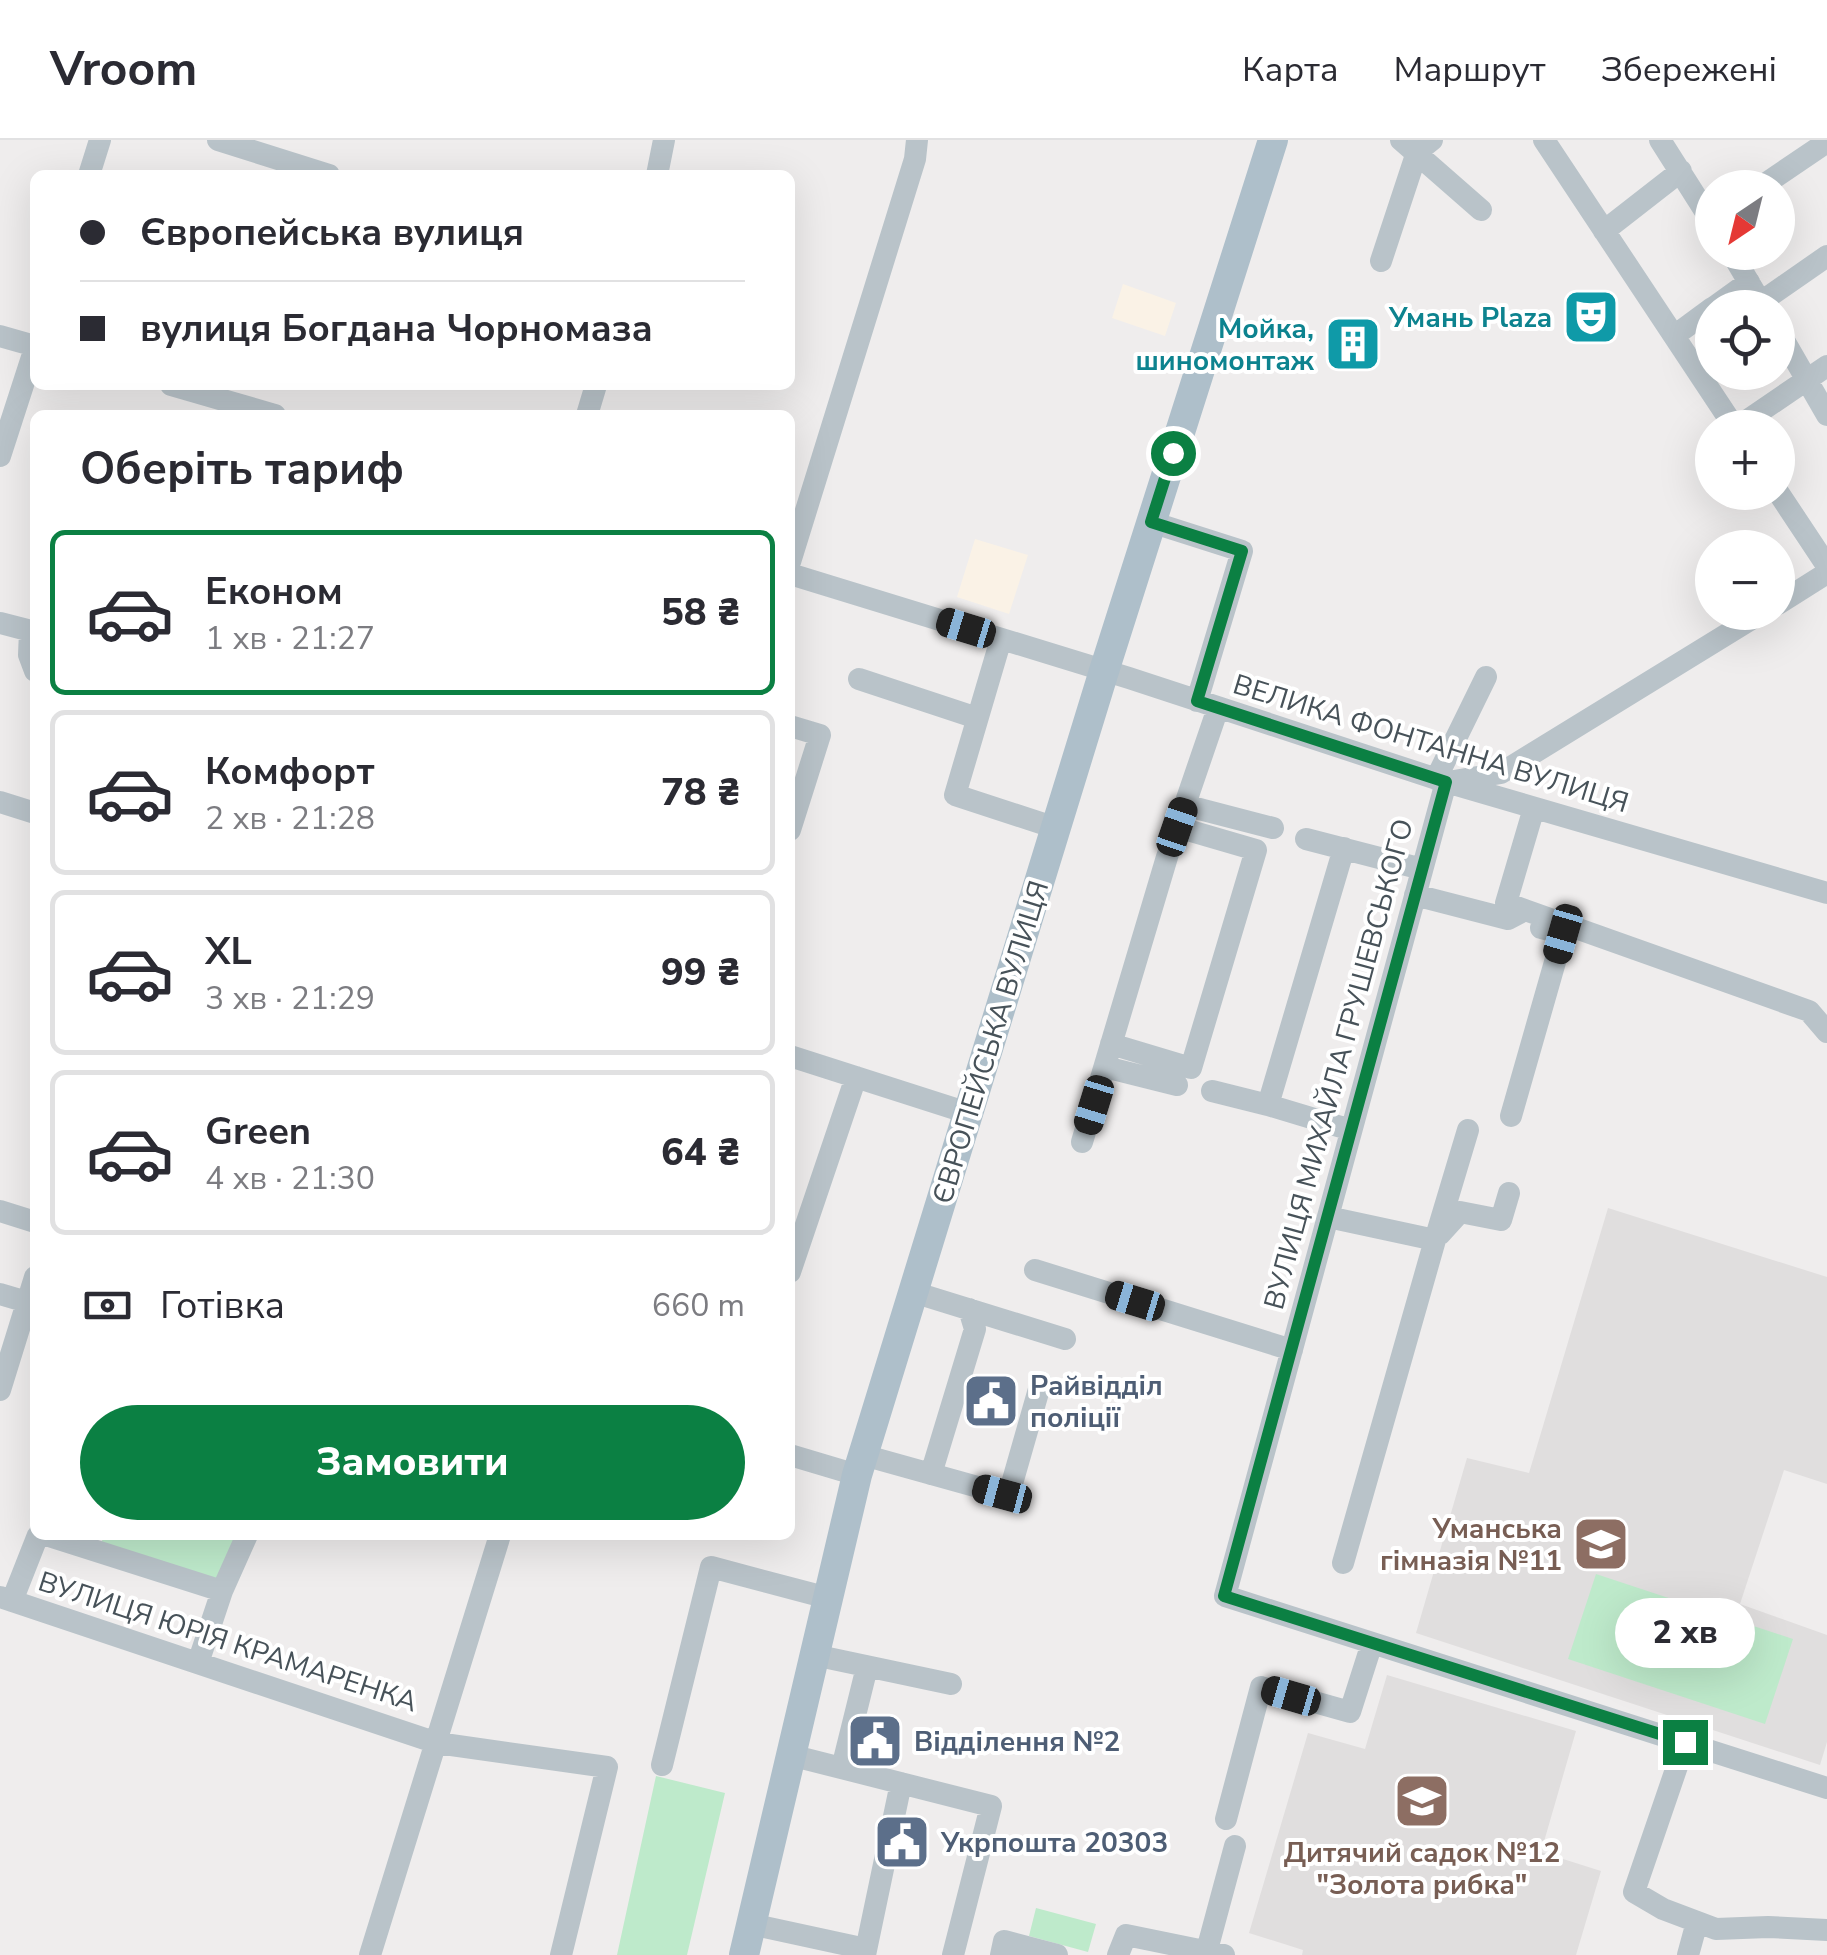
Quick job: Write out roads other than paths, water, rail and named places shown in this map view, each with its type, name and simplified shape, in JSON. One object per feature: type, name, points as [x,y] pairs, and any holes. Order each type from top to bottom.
[{"type":"main road","name":"ЄВРОПЕЙСЬКА ВУЛИЦЯ","points":[[744,1955],[860,1465],[1104,671],[1274,140]]},
{"type":"street","points":[[91,170],[100,140]]},
{"type":"street","points":[[218,140],[313,170]]},
{"type":"street","points":[[658,170],[664,140]]},
{"type":"street","points":[[795,546],[915,160],[917,140]]},
{"type":"street","points":[[1544,140],[1723,410]]},
{"type":"street","points":[[1660,140],[1695,192]]},
{"type":"street","points":[[1786,170],[1827,142]]},
{"type":"street","points":[[1380,261],[1417,144],[1482,210]]},
{"type":"street","points":[[1604,230],[1682,170]]},
{"type":"street","points":[[1770,290],[1827,256]]},
{"type":"street","points":[[1674,336],[1695,321]]},
{"type":"street","points":[[0,336],[30,345]]},
{"type":"street","points":[[1795,348],[1817,372],[1827,415]]},
{"type":"street","points":[[0,456],[30,363]]},
{"type":"street","points":[[1761,410],[1817,372]]},
{"type":"street","points":[[180,390],[208,406],[238,410]]},
{"type":"street","points":[[1789,510],[1827,569],[1795,592]]},
{"type":"street","points":[[1082,1142],[1181,816],[1242,551],[1151,522]]},
{"type":"street","name":"ВЕЛИКА ФОНТАННА ВУЛИЦЯ","points":[[795,576],[1441,781],[1827,893]]},
{"type":"street","points":[[0,623],[30,631]]},
{"type":"street","points":[[1441,781],[1500,774],[1734,630]]},
{"type":"street","points":[[1001,639],[955,796],[1056,828]]},
{"type":"street","name":"ВУЛИЦЯ МИХАЙЛА ГРУШЕВСЬКОГО","points":[[1372,1643],[1224,1596],[1416,895],[1441,781],[1486,677]]},
{"type":"street","points":[[860,678],[978,718]]},
{"type":"street","points":[[795,728],[820,735],[795,814]]},
{"type":"street","points":[[0,802],[30,812]]},
{"type":"street","points":[[1511,1116],[1563,934],[1516,915],[1506,903],[1534,808]]},
{"type":"street","points":[[1181,816],[1273,828]]},
{"type":"street","points":[[1111,1044],[1191,1068],[1256,850],[1181,816]]},
{"type":"street","points":[[1306,839],[1422,868]]},
{"type":"street","points":[[1268,1105],[1344,848]]},
{"type":"street","points":[[1416,895],[1516,915],[1809,1011],[1827,1032]]},
{"type":"street","points":[[795,1058],[968,1112]]},
{"type":"street","points":[[1104,1067],[1176,1085]]},
{"type":"street","points":[[795,1257],[856,1077]]},
{"type":"street","points":[[1212,1091],[1351,1130]]},
{"type":"street","points":[[1343,1563],[1468,1130]]},
{"type":"street","points":[[1435,1240],[1460,1212],[1502,1220],[1509,1192]]},
{"type":"street","points":[[0,1211],[30,1220]]},
{"type":"street","points":[[1328,1217],[1435,1240]]},
{"type":"street","points":[[1035,1270],[1292,1350]]},
{"type":"street","points":[[0,1390],[30,1292]]},
{"type":"street","points":[[913,1292],[1065,1339]]},
{"type":"street","points":[[0,1294],[27,1302]]},
{"type":"street","points":[[930,1474],[975,1329],[970,1309]]},
{"type":"street","points":[[795,1456],[930,1474],[1002,1494],[1011,1487],[1041,1382]]},
{"type":"street","points":[[6,1599],[36,1540]]},
{"type":"street","points":[[61,1540],[222,1592]]},
{"type":"street","points":[[198,1663],[222,1592],[246,1540]]},
{"type":"street","points":[[370,1955],[498,1540]]},
{"type":"street","points":[[662,1765],[711,1567],[828,1598]]},
{"type":"street","name":"ВУЛИЦЯ ЮРІЯ КРАМАРЕНКА","points":[[6,1599],[437,1743],[607,1767],[561,1955]]},
{"type":"street","points":[[1226,1819],[1261,1688],[1350,1712],[1372,1643],[1827,1786]]},
{"type":"street","points":[[814,1655],[952,1684]]},
{"type":"street","points":[[842,1768],[868,1666]]},
{"type":"street","points":[[1685,1742],[1634,1892],[1663,1909],[1716,1929],[1827,1930]]},
{"type":"street","points":[[790,1755],[991,1806],[954,1955]]},
{"type":"street","points":[[750,1924],[866,1952],[901,1783]]},
{"type":"street","points":[[1118,1955],[1126,1935],[1216,1952],[1236,1846]]},
{"type":"street","points":[[1688,1955],[1697,1922]]},
{"type":"street","points":[[1001,1955],[1004,1942],[1057,1955]]},
{"type":"place","name":"Умань Plaza","points":[[1591,317]]},
{"type":"place","name":"Мойка, шиномонтаж","points":[[1353,344]]},
{"type":"place","name":"Райвідділ поліції","points":[[991,1401]]},
{"type":"place","name":"Уманська гімназія №11","points":[[1601,1544]]},
{"type":"place","name":"Відділення №2","points":[[875,1741]]},
{"type":"place","name":"Дитячий садок №12 \"Золота рибка\"","points":[[1422,1801]]},
{"type":"place","name":"Укрпошта 20303","points":[[902,1842]]}]
